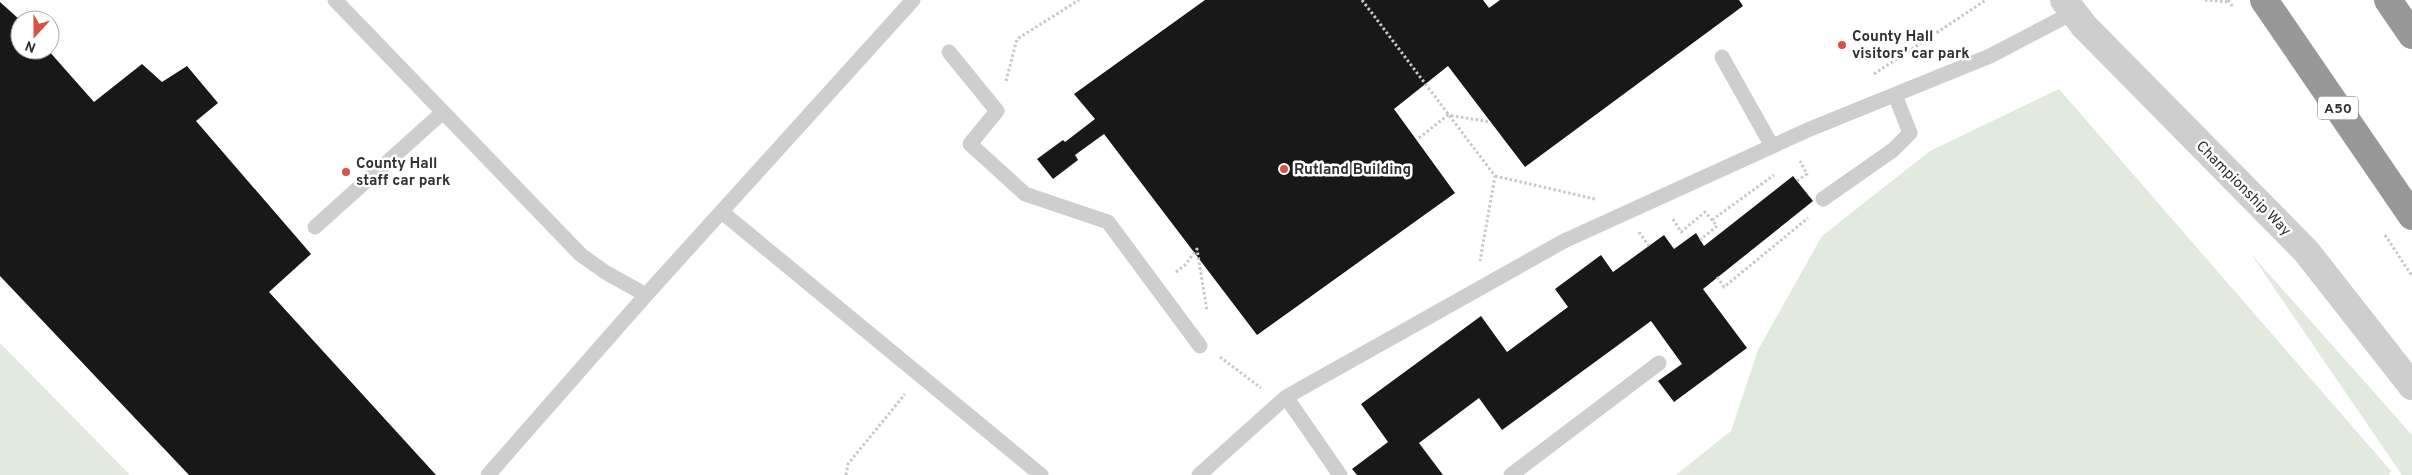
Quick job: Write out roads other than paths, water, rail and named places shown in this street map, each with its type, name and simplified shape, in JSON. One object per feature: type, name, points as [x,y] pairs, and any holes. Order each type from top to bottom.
[{"type":"highway","name":"A50","points":[[2264,0],[2412,216]]},
{"type":"highway","points":[[2388,0],[2412,35]]},
{"type":"street","name":"Championship Way","points":[[2069,6],[2084,26],[2306,251],[2412,386]]},
{"type":"lane","points":[[335,0],[581,255],[605,272],[646,295]]},
{"type":"lane","points":[[488,475],[646,295],[913,0]]},
{"type":"lane","points":[[1199,475],[1286,396],[1564,241],[1772,146],[1990,56],[2069,6]]},
{"type":"lane","points":[[949,52],[998,111],[970,144],[1025,194],[1108,222],[1200,346]]},
{"type":"lane","points":[[1722,57],[1772,146]]},
{"type":"lane","points":[[1823,199],[1892,150],[1910,133],[1895,95]]},
{"type":"lane","points":[[315,227],[442,112]]},
{"type":"lane","points":[[722,213],[1042,475]]},
{"type":"lane","points":[[1511,475],[1659,363]]},
{"type":"lane","points":[[1286,396],[1340,475]]},
{"type":"place","name":"County Hall visitors' car park","points":[[1842,45]]},
{"type":"place","name":"Rutland Building","points":[[1284,169]]},
{"type":"place","name":"County Hall staff car park","points":[[346,172]]}]
